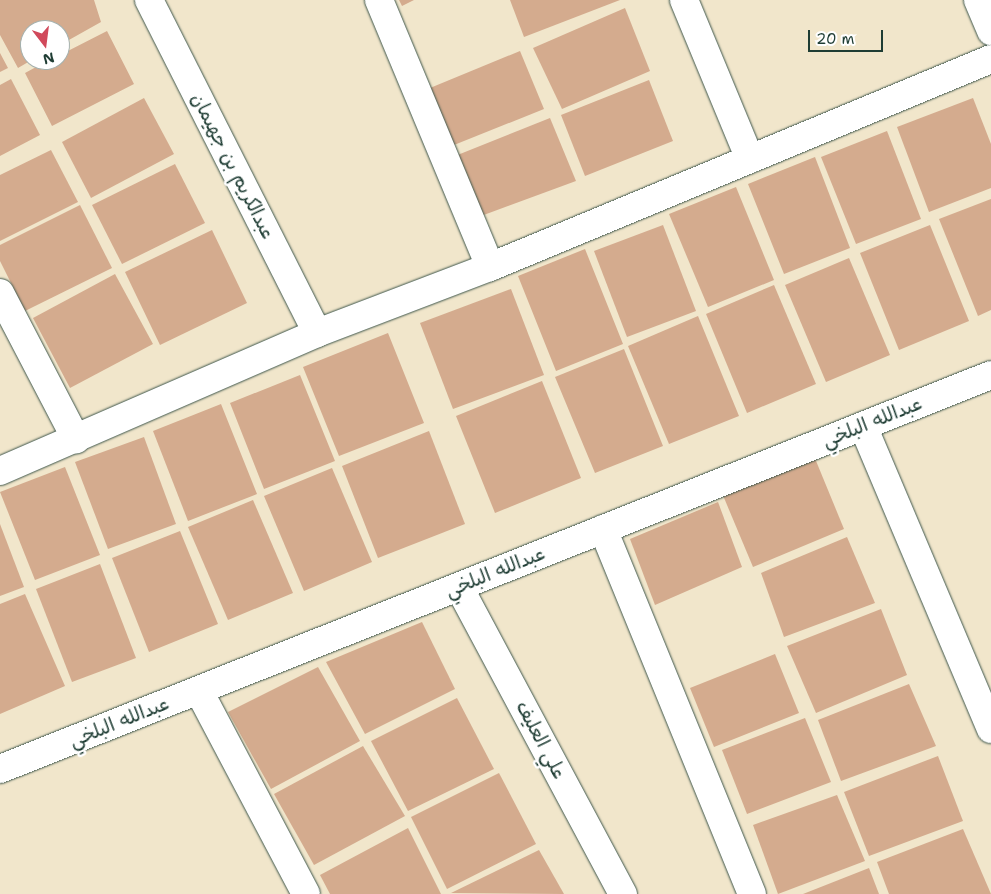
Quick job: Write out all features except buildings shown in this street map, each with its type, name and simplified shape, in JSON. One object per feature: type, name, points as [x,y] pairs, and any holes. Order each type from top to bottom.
[{"type":"street","name":"عبدالكريم بن جهيمان","points":[[149,0],[317,333]]},
{"type":"street","points":[[379,0],[490,267]]},
{"type":"street","points":[[684,0],[750,159]]},
{"type":"street","points":[[978,0],[991,31]]},
{"type":"street","points":[[0,471],[317,333],[490,267],[991,59]]},
{"type":"street","points":[[0,293],[76,439]]},
{"type":"street","name":"عبدالله البلخي","points":[[0,769],[991,376]]},
{"type":"street","points":[[863,426],[991,729]]},
{"type":"street","points":[[604,529],[752,894]]},
{"type":"street","name":"علي العليف","points":[[459,587],[623,894]]},
{"type":"street","points":[[198,691],[306,894]]}]
